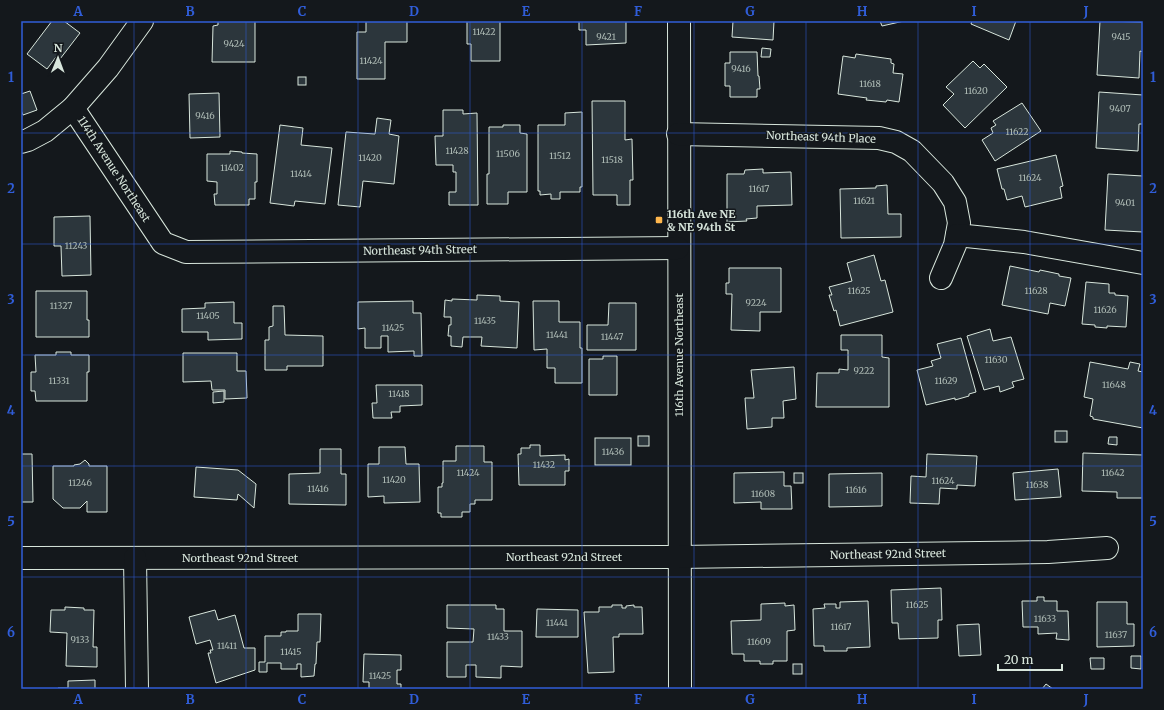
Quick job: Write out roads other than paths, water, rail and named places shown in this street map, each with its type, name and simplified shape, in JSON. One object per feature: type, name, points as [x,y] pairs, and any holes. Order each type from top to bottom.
[{"type":"street","name":"114th Avenue Northeast","points":[[142,21],[108,68],[73,108],[163,244]]},
{"type":"street","name":"116th Avenue Northeast","points":[[679,21],[678,248],[680,689]]},
{"type":"street","points":[[21,142],[46,131],[73,108]]},
{"type":"street","name":"Northeast 94th Place","points":[[678,134],[879,138],[896,142],[912,151],[943,183],[955,202],[959,224],[957,235],[941,278]]},
{"type":"street","points":[[957,235],[1024,242],[1143,263]]},
{"type":"street","name":"Northeast 94th Street","points":[[163,244],[186,252],[678,248]]},
{"type":"street","name":"Northeast 92nd Street","points":[[21,558],[679,557],[1048,552],[1107,548]]},
{"type":"street","points":[[135,558],[137,689]]},
{"type":"place","name":"116th Ave NE & NE 94th St","points":[[659,220]]}]
